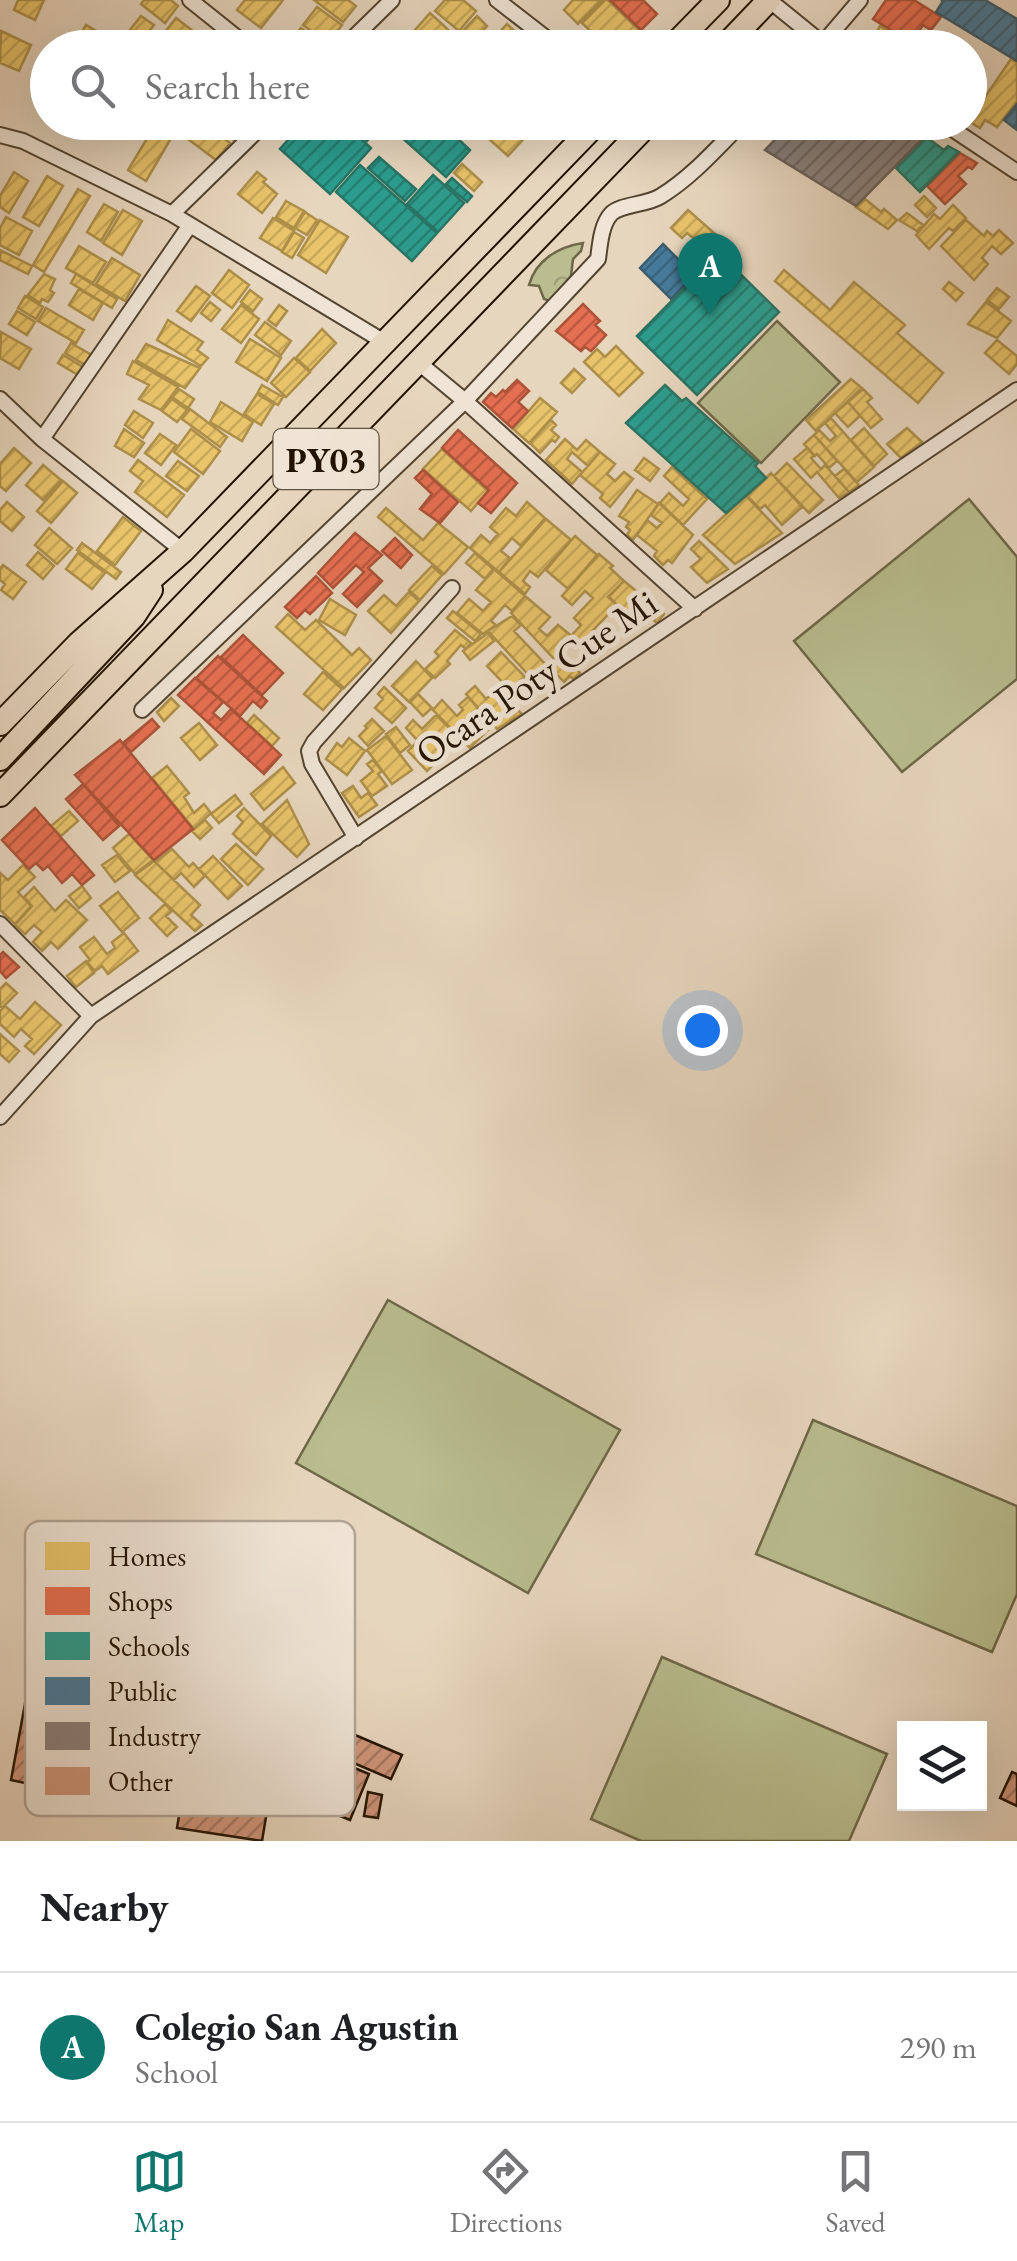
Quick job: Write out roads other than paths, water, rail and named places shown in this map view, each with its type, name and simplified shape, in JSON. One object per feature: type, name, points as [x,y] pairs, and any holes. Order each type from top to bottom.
[{"type":"highway","points":[[689,30],[718,0]]},
{"type":"highway","points":[[740,30],[769,0]]},
{"type":"highway","name":"PY03","points":[[0,724],[80,643],[174,558],[581,140]]},
{"type":"highway","name":"PY03","points":[[0,795],[633,140]]},
{"type":"highway","points":[[0,759],[134,616],[174,558]]},
{"type":"street","points":[[190,0],[228,30]]},
{"type":"street","points":[[361,30],[392,0]]},
{"type":"street","points":[[496,0],[535,30]]},
{"type":"street","points":[[769,0],[805,30]]},
{"type":"street","points":[[837,30],[860,0]]},
{"type":"street","points":[[0,135],[23,141],[172,214],[386,343]]},
{"type":"street","points":[[172,214],[248,140]]},
{"type":"street","points":[[142,710],[465,401],[598,259],[608,216],[618,209],[659,198],[725,140]]},
{"type":"street","points":[[969,140],[1017,172]]},
{"type":"street","points":[[42,439],[190,225]]},
{"type":"street","points":[[419,362],[695,609]]},
{"type":"street","name":"Ocara Poty Cue Mi","points":[[0,1117],[92,1016],[1017,390]]},
{"type":"street","points":[[0,399],[174,558]]},
{"type":"street","points":[[356,838],[308,751],[452,588]]},
{"type":"street","points":[[0,924],[92,1016]]},
{"type":"place","name":"Colegio San Agustin","points":[[710,315]]}]
